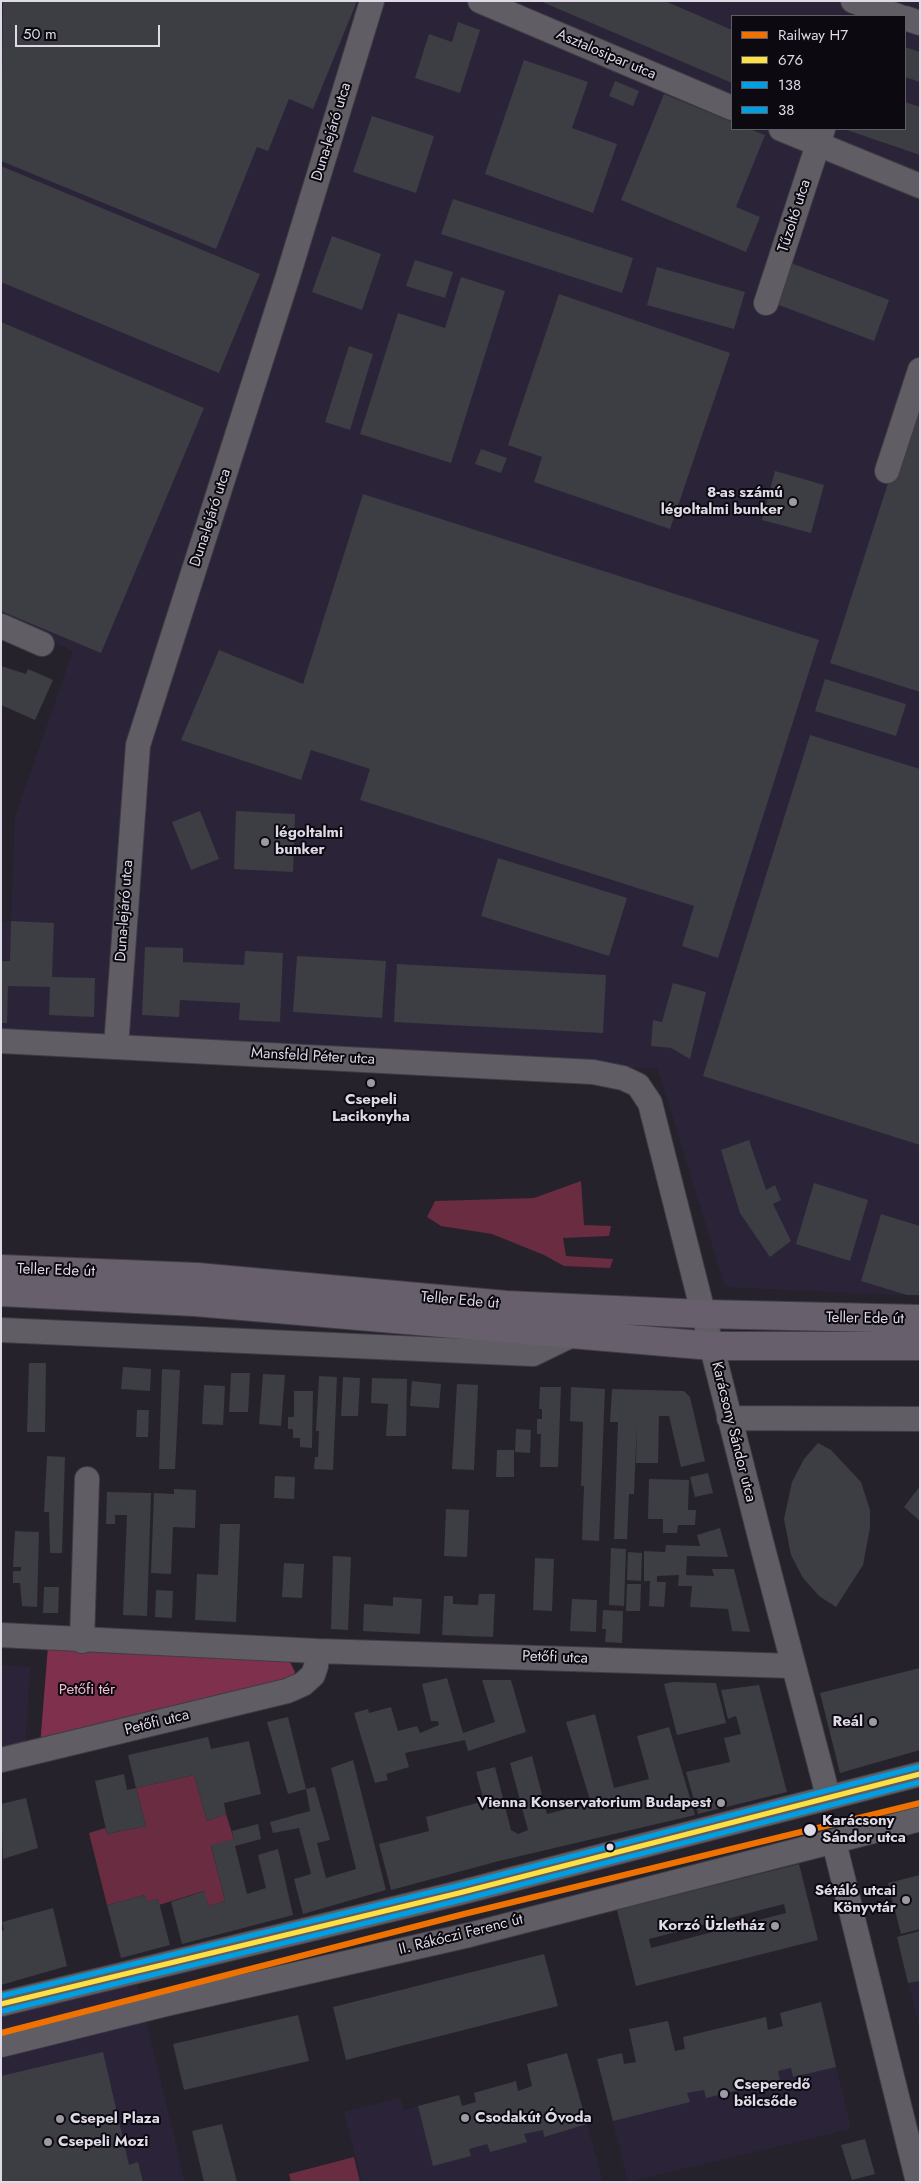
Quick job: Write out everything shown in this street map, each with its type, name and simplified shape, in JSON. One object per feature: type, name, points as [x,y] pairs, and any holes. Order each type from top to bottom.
[{"type":"main road","name":"Teller Ede út","points":[[1,1269],[197,1278],[506,1305],[703,1314],[920,1319]]},
{"type":"main road","name":"Teller Ede út","points":[[1,1292],[195,1302],[712,1346],[920,1346]]},
{"type":"street","name":"Duna-lejáró utca","points":[[116,1047],[138,745],[284,288],[372,1]]},
{"type":"street","name":"Asztalosipar utca","points":[[480,1],[731,108]]},
{"type":"street","points":[[858,7],[894,15]]},
{"type":"street","points":[[906,18],[920,23]]},
{"type":"street","points":[[786,130],[821,137],[920,186]]},
{"type":"street","name":"Tűzoltó utca","points":[[766,303],[821,137]]},
{"type":"street","points":[[887,471],[920,370]]},
{"type":"street","points":[[1,626],[42,644]]},
{"type":"street","name":"Mansfeld Péter utca","points":[[1,1041],[593,1072],[623,1078]]},
{"type":"street","name":"Karácsony Sándor utca","points":[[623,1078],[638,1085],[650,1103],[729,1418],[828,1796]]},
{"type":"street","points":[[1,1330],[533,1354],[574,1334]]},
{"type":"street","points":[[729,1418],[920,1419]]},
{"type":"street","points":[[82,1641],[87,1479]]},
{"type":"street","name":"Petőfi utca","points":[[1,1635],[82,1641],[317,1651],[793,1666]]},
{"type":"street","name":"Petőfi utca","points":[[1,1760],[287,1691],[303,1684],[313,1675],[317,1651]]},
{"type":"street","points":[[1,2004],[458,1893],[828,1796],[920,1774]]},
{"type":"street","name":"II. Rákóczi Ferenc út","points":[[1,2045],[166,2004],[469,1935],[920,1819]]},
{"type":"street","points":[[836,1850],[918,2182]]},
{"type":"shaded area","points":[[1,1],[920,1],[920,1296],[725,1287],[658,1069],[1,1031],[1,922],[11,921],[15,817],[73,651],[1,619]]},
{"type":"shaded area","points":[[581,1181],[584,1225],[611,1226],[609,1236],[563,1238],[566,1256],[613,1259],[610,1268],[564,1266],[544,1255],[492,1234],[441,1226],[427,1217],[435,1201],[534,1198]]},
{"type":"shaded area","points":[[1,1665],[30,1667],[25,1751],[1,1757]]},
{"type":"shaded area","points":[[194,1775],[207,1821],[226,1814],[234,1839],[211,1846],[225,1901],[208,1906],[204,1891],[159,1905],[158,1899],[147,1902],[145,1895],[107,1905],[89,1833],[105,1828],[107,1834],[146,1826],[136,1788]]},
{"type":"shaded area","points":[[920,1931],[920,2030],[897,1937]]},
{"type":"shaded area","points":[[132,1963],[185,2182],[1,2182],[1,1995]]},
{"type":"shaded area","name":"Cseperedő bölcsőde","points":[[821,2002],[851,2129],[628,2182],[597,2059],[622,2053],[625,2064],[636,2062],[629,2029],[668,2021],[675,2051],[685,2048],[683,2037],[766,2017],[768,2030],[783,2026],[780,2013]]},
{"type":"shaded area","name":"Csodakút Óvoda","points":[[567,2053],[603,2182],[362,2182],[344,2112],[400,2098],[404,2110],[459,2095],[462,2106],[475,2102],[474,2093],[516,2081],[518,2091],[532,2087],[527,2064]]},
{"type":"shaded area","points":[[354,2157],[360,2182],[291,2182],[289,2174]]},
{"type":"green space","name":"Petőfi tér","points":[[48,1646],[289,1660],[295,1672],[292,1681],[40,1746]]},
{"type":"building","points":[[3,1],[357,1],[313,109],[289,99],[268,151],[257,147],[216,249],[1,161]]},
{"type":"building","points":[[540,1],[665,1],[731,30],[731,83]]},
{"type":"building","points":[[458,22],[480,30],[460,93],[415,78],[429,34],[452,42]]},
{"type":"building","points":[[906,47],[920,52],[920,82],[906,77]]},
{"type":"building","points":[[524,60],[588,82],[572,128],[617,144],[593,213],[485,174]]},
{"type":"building","points":[[615,81],[639,91],[633,106],[609,96]]},
{"type":"building","points":[[664,94],[731,122],[731,130],[752,130],[765,135],[736,207],[760,217],[746,252],[621,200]]},
{"type":"building","points":[[906,102],[920,107],[920,155],[847,130],[906,130]]},
{"type":"building","points":[[372,116],[434,136],[416,193],[353,172]]},
{"type":"building","points":[[1,166],[260,274],[219,373],[1,282]]},
{"type":"building","points":[[453,199],[633,258],[622,293],[441,234]]},
{"type":"building","points":[[332,236],[381,254],[362,310],[312,292]]},
{"type":"building","points":[[415,260],[453,272],[445,298],[406,286]]},
{"type":"building","points":[[791,263],[889,300],[874,341],[771,302]]},
{"type":"building","points":[[657,267],[745,292],[734,329],[647,305]]},
{"type":"building","points":[[461,277],[505,291],[451,463],[360,434],[398,313],[445,328]]},
{"type":"building","points":[[559,294],[730,353],[670,529],[534,482],[542,457],[508,445]]},
{"type":"building","points":[[1,322],[204,408],[101,653],[1,611]]},
{"type":"building","points":[[349,346],[373,354],[350,430],[325,422]]},
{"type":"building","points":[[920,387],[920,692],[830,663]]},
{"type":"building","points":[[481,449],[507,458],[501,473],[475,464]]},
{"type":"building","name":"8-as számú légoltalmi bunker","points":[[775,471],[824,485],[811,533],[762,520]]},
{"type":"building","points":[[363,494],[819,640],[718,958],[682,946],[694,906],[360,800],[370,769],[311,750],[301,780],[181,740],[219,650],[303,684]]},
{"type":"building","points":[[1,666],[26,674],[28,669],[53,680],[35,720],[1,705]]},
{"type":"building","points":[[825,679],[906,704],[896,736],[815,711]]},
{"type":"building","points":[[810,735],[920,769],[920,1145],[703,1076]]},
{"type":"building","points":[[200,811],[219,859],[191,870],[172,822]]},
{"type":"building","name":"légoltalmi bunker","points":[[236,811],[295,814],[293,872],[234,869]]},
{"type":"building","points":[[498,858],[627,898],[609,956],[481,916]]},
{"type":"building","points":[[11,921],[54,923],[52,977],[95,978],[94,1017],[49,1015],[50,987],[8,986],[7,1023],[1,1023],[1,961],[10,961]]},
{"type":"building","points":[[145,947],[183,948],[183,962],[244,965],[245,951],[283,953],[280,1022],[239,1020],[240,1003],[180,1000],[179,1017],[142,1015]]},
{"type":"building","points":[[297,956],[386,961],[382,1018],[293,1012]]},
{"type":"building","points":[[397,964],[606,975],[603,1033],[394,1022]]},
{"type":"building","points":[[673,983],[706,992],[690,1059],[671,1048],[651,1046],[653,1020],[662,1022]]},
{"type":"building","points":[[749,1140],[766,1190],[775,1185],[781,1200],[773,1204],[791,1241],[770,1257],[740,1213],[721,1150]]},
{"type":"building","points":[[814,1183],[868,1200],[850,1261],[796,1244]]},
{"type":"building","points":[[881,1214],[920,1226],[920,1295],[907,1295],[861,1281]]},
{"type":"building","points":[[29,1363],[46,1363],[45,1432],[27,1432]]},
{"type":"building","points":[[123,1367],[151,1369],[150,1391],[121,1389]]},
{"type":"building","points":[[162,1369],[180,1370],[175,1469],[159,1469]]},
{"type":"building","points":[[231,1373],[250,1373],[248,1412],[229,1412]]},
{"type":"building","points":[[263,1374],[285,1375],[281,1426],[259,1424]]},
{"type":"building","points":[[319,1376],[337,1377],[333,1470],[314,1469],[315,1457],[318,1457],[319,1431],[316,1431]]},
{"type":"building","points":[[343,1377],[360,1378],[358,1416],[341,1416]]},
{"type":"building","points":[[372,1378],[407,1379],[406,1436],[386,1436],[388,1404],[371,1403]]},
{"type":"building","points":[[412,1381],[441,1384],[439,1408],[410,1406]]},
{"type":"building","points":[[457,1384],[478,1385],[474,1470],[452,1469]]},
{"type":"building","points":[[204,1385],[225,1386],[223,1425],[202,1424]]},
{"type":"building","points":[[540,1387],[561,1387],[558,1467],[540,1467],[541,1434],[537,1434],[537,1419],[542,1419],[542,1409],[539,1409]]},
{"type":"building","points":[[571,1387],[605,1389],[599,1541],[582,1540],[584,1486],[581,1486],[583,1422],[570,1421]]},
{"type":"building","points":[[612,1389],[684,1391],[690,1397],[705,1461],[681,1467],[669,1416],[659,1416],[658,1463],[636,1463],[637,1423],[634,1494],[629,1494],[627,1539],[614,1539],[618,1422],[610,1422]]},
{"type":"building","points":[[294,1391],[313,1391],[312,1448],[300,1447],[300,1438],[293,1438],[293,1429],[288,1429],[288,1417],[294,1417]]},
{"type":"building","points":[[137,1410],[149,1410],[148,1437],[136,1437]]},
{"type":"building","points":[[516,1429],[531,1430],[530,1453],[515,1452]]},
{"type":"building","points":[[818,1443],[831,1450],[861,1482],[870,1510],[870,1528],[863,1565],[836,1607],[819,1596],[803,1578],[791,1555],[784,1519],[792,1482],[804,1459]]},
{"type":"building","points":[[497,1450],[514,1450],[514,1477],[496,1477]]},
{"type":"building","points":[[47,1456],[65,1457],[62,1553],[50,1553],[49,1512],[44,1512]]},
{"type":"building","points":[[708,1473],[713,1493],[695,1497],[690,1477]]},
{"type":"building","points":[[275,1476],[295,1477],[294,1499],[274,1498]]},
{"type":"building","points":[[649,1479],[689,1480],[688,1510],[696,1510],[695,1525],[678,1525],[677,1533],[663,1533],[663,1519],[648,1519]]},
{"type":"building","points":[[920,1486],[920,1521],[904,1507]]},
{"type":"building","points":[[174,1489],[196,1490],[195,1528],[173,1527],[171,1574],[151,1573],[154,1493],[174,1494]]},
{"type":"building","points":[[107,1492],[151,1493],[147,1616],[123,1615],[127,1515],[115,1515],[115,1524],[106,1524]]},
{"type":"building","points":[[446,1509],[469,1510],[467,1557],[444,1556]]},
{"type":"building","points":[[220,1524],[240,1524],[236,1622],[195,1620],[197,1574],[218,1575]]},
{"type":"building","points":[[720,1528],[728,1557],[687,1556],[686,1575],[714,1576],[712,1569],[734,1569],[750,1632],[732,1631],[728,1609],[690,1607],[692,1586],[678,1586],[679,1575],[657,1576],[657,1582],[666,1582],[664,1607],[649,1606],[650,1581],[644,1581],[644,1551],[665,1552],[666,1545],[700,1546],[697,1535]]},
{"type":"building","points":[[15,1531],[39,1532],[37,1607],[22,1606],[20,1583],[13,1583],[13,1571],[21,1571],[21,1567],[13,1567]]},
{"type":"building","points":[[611,1548],[626,1549],[624,1606],[609,1605]]},
{"type":"building","points":[[628,1552],[642,1553],[641,1581],[627,1580]]},
{"type":"building","points":[[333,1556],[351,1557],[348,1630],[331,1629]]},
{"type":"building","points":[[535,1558],[554,1559],[552,1611],[533,1610]]},
{"type":"building","points":[[284,1563],[304,1564],[302,1598],[282,1597]]},
{"type":"building","points":[[627,1584],[641,1584],[640,1611],[626,1611]]},
{"type":"building","points":[[44,1587],[59,1587],[58,1613],[43,1613]]},
{"type":"building","points":[[156,1590],[173,1591],[172,1618],[155,1617]]},
{"type":"building","points":[[479,1594],[495,1594],[493,1637],[442,1635],[444,1596],[453,1596],[453,1604],[478,1605]]},
{"type":"building","points":[[393,1597],[422,1599],[420,1634],[363,1631],[364,1604],[393,1606]]},
{"type":"building","points":[[572,1599],[597,1600],[596,1632],[570,1631]]},
{"type":"building","points":[[603,1610],[623,1611],[622,1643],[605,1642],[606,1629],[602,1629]]},
{"type":"building","name":"Reál","points":[[920,1668],[920,1750],[840,1773],[820,1693]]},
{"type":"building","points":[[447,1678],[463,1733],[495,1722],[482,1680],[511,1680],[526,1732],[468,1751],[465,1740],[405,1753],[409,1767],[386,1774],[388,1780],[375,1783],[354,1713],[368,1709],[369,1713],[391,1707],[398,1731],[417,1726],[420,1733],[439,1725],[438,1721],[431,1721],[422,1684]]},
{"type":"building","points":[[673,1682],[716,1683],[726,1723],[677,1735],[664,1684]]},
{"type":"building","points":[[759,1685],[787,1792],[698,1814],[686,1772],[730,1762],[724,1738],[741,1734],[736,1716],[728,1719],[721,1690]]},
{"type":"building","points":[[595,1714],[614,1788],[649,1779],[637,1736],[669,1727],[695,1815],[499,1861],[391,1890],[379,1844],[429,1831],[426,1817],[484,1801],[476,1772],[495,1767],[511,1830],[518,1834],[528,1830],[510,1763],[532,1756],[547,1814],[591,1803],[566,1722]]},
{"type":"building","points":[[288,1717],[306,1789],[288,1794],[267,1722]]},
{"type":"building","points":[[208,1737],[211,1749],[249,1741],[261,1794],[224,1803],[226,1814],[207,1821],[194,1775],[136,1788],[128,1755]]},
{"type":"building","points":[[353,1760],[386,1890],[303,1914],[294,1879],[311,1874],[299,1828],[273,1833],[270,1822],[310,1811],[306,1789],[315,1787],[330,1840],[317,1843],[326,1878],[356,1869],[331,1768]]},
{"type":"building","points":[[124,1774],[127,1790],[136,1788],[146,1826],[107,1834],[95,1781]]},
{"type":"building","points":[[26,1798],[38,1848],[3,1859],[1,1804]]},
{"type":"building","points":[[258,1824],[261,1839],[235,1846],[247,1894],[266,1888],[258,1855],[278,1849],[293,1915],[182,1944],[171,1902],[205,1891],[208,1906],[225,1901],[211,1845],[234,1839],[232,1831]]},
{"type":"building","name":"Korzó Üzletház","points":[[799,1864],[818,1940],[636,1986],[617,1910]],"holes":[[[784,1904],[786,1913],[651,1948],[649,1939]]]},
{"type":"building","name":"Sétáló utcai Könyvtár","points":[[920,1875],[920,1929],[901,1934],[888,1883]]},
{"type":"building","points":[[145,1895],[147,1902],[158,1899],[170,1945],[121,1958],[107,1905]]},
{"type":"building","points":[[53,1908],[67,1966],[1,1985],[1,1931],[4,1930],[2,1922]]},
{"type":"building","points":[[920,1931],[920,1981],[908,1983],[897,1937]]},
{"type":"building","points":[[544,1954],[558,2006],[346,2060],[333,2007]]},
{"type":"building","points":[[821,2002],[836,2067],[793,2077],[791,2068],[778,2071],[780,2080],[706,2098],[704,2090],[687,2093],[690,2102],[613,2121],[597,2059],[622,2053],[624,2064],[636,2062],[629,2029],[668,2021],[675,2051],[685,2049],[683,2037],[766,2017],[768,2030],[783,2026],[780,2013]]},
{"type":"building","points":[[298,2015],[309,2061],[184,2090],[173,2044]]},
{"type":"building","name":"Csepel Plaza","points":[[103,2052],[129,2165],[138,2162],[143,2182],[1,2182],[1,2076]]},
{"type":"building","points":[[567,2053],[587,2124],[544,2137],[543,2130],[524,2134],[527,2142],[490,2152],[487,2144],[469,2149],[471,2156],[433,2166],[418,2106],[459,2095],[462,2106],[476,2102],[474,2093],[516,2081],[518,2091],[532,2086],[527,2064]]},
{"type":"building","points":[[222,2124],[237,2182],[204,2182],[192,2131]]},
{"type":"building","points":[[865,2139],[875,2174],[852,2180],[841,2145]]},
{"type":"rail line","name":"H7","points":[[1,2033],[464,1914],[920,1803]]},
{"type":"transit line","name":"38","points":[[1,1996],[457,1886],[918,1767]]},
{"type":"transit line","name":"676","points":[[1,2004],[459,1893],[920,1774]]},
{"type":"transit line","name":"138","points":[[3,2011],[461,1900],[920,1782]]},
{"type":"place","name":"8-as számú légoltalmi bunker","points":[[793,502]]},
{"type":"place","name":"légoltalmi bunker","points":[[265,842]]},
{"type":"place","name":"Csepeli Lacikonyha","points":[[371,1083]]},
{"type":"place","name":"Reál","points":[[873,1722]]},
{"type":"place","name":"Vienna Konservatorium Budapest","points":[[721,1803]]},
{"type":"place","name":"Karácsony Sándor utca","points":[[810,1830]]},
{"type":"place","name":"Sétáló utcai Könyvtár","points":[[906,1900]]},
{"type":"place","name":"Korzó Üzletház","points":[[775,1926]]},
{"type":"place","name":"Cseperedő bölcsőde","points":[[724,2094]]},
{"type":"place","name":"Csodakút Óvoda","points":[[465,2118]]},
{"type":"place","name":"Csepel Plaza","points":[[60,2119]]},
{"type":"place","name":"Csepeli Mozi","points":[[48,2142]]}]
